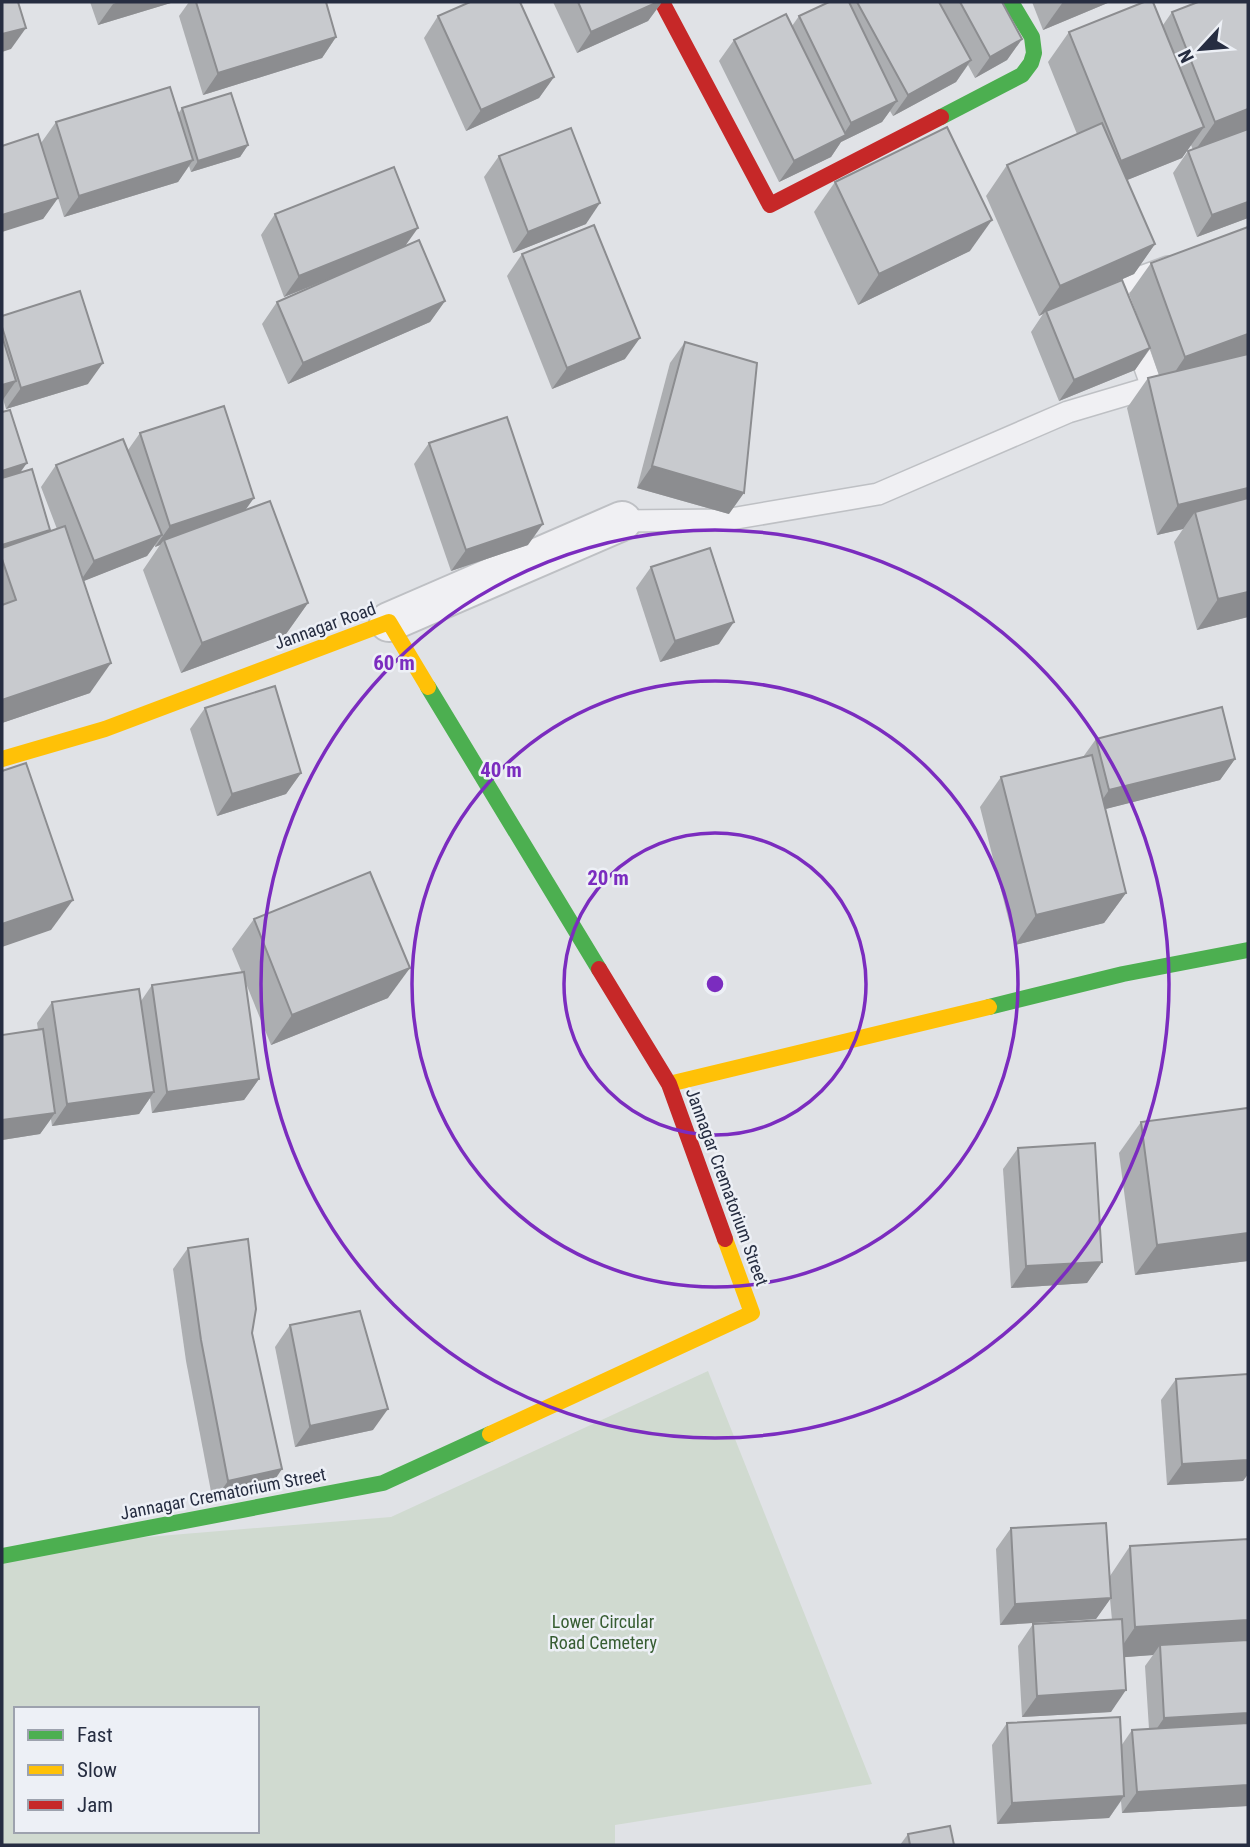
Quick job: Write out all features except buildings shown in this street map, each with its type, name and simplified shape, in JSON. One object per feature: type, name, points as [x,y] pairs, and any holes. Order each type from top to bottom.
[{"type":"street","points":[[662,2],[770,205],[1022,75],[1032,60],[1033,43],[1026,24],[1011,2]]},
{"type":"street","points":[[389,622],[622,521]]},
{"type":"street","name":"Jannagar Road","points":[[2,759],[105,729],[389,622],[669,1084]]},
{"type":"street","name":"Jannagar Crematorium Street","points":[[2,1556],[383,1483],[752,1313],[669,1084],[1124,974],[1248,950]]},
{"type":"lane","points":[[622,521],[725,520],[878,494],[1068,412],[1152,387],[1116,286],[1188,259]]},
{"type":"green space","name":"Lower Circular Road Cemetery","points":[[708,1371],[872,1784],[615,1825],[615,1845],[2,1845],[2,1549],[391,1517]]},
{"type":"traffic: fast","points":[[941,117],[1022,75],[1031,63],[1034,53],[1032,37],[1011,2]]},
{"type":"traffic: fast","points":[[428,687],[599,969]]},
{"type":"traffic: fast","points":[[989,1007],[1123,974],[1248,950]]},
{"type":"traffic: fast","points":[[2,1556],[383,1483],[490,1434]]},
{"type":"traffic: slow","points":[[2,759],[105,729],[389,622],[428,687]]},
{"type":"traffic: slow","points":[[669,1084],[989,1007]]},
{"type":"traffic: slow","points":[[490,1434],[752,1313],[725,1239]]},
{"type":"traffic: jam","points":[[662,2],[770,205],[941,117]]},
{"type":"traffic: jam","points":[[599,969],[669,1084],[725,1239]]}]
